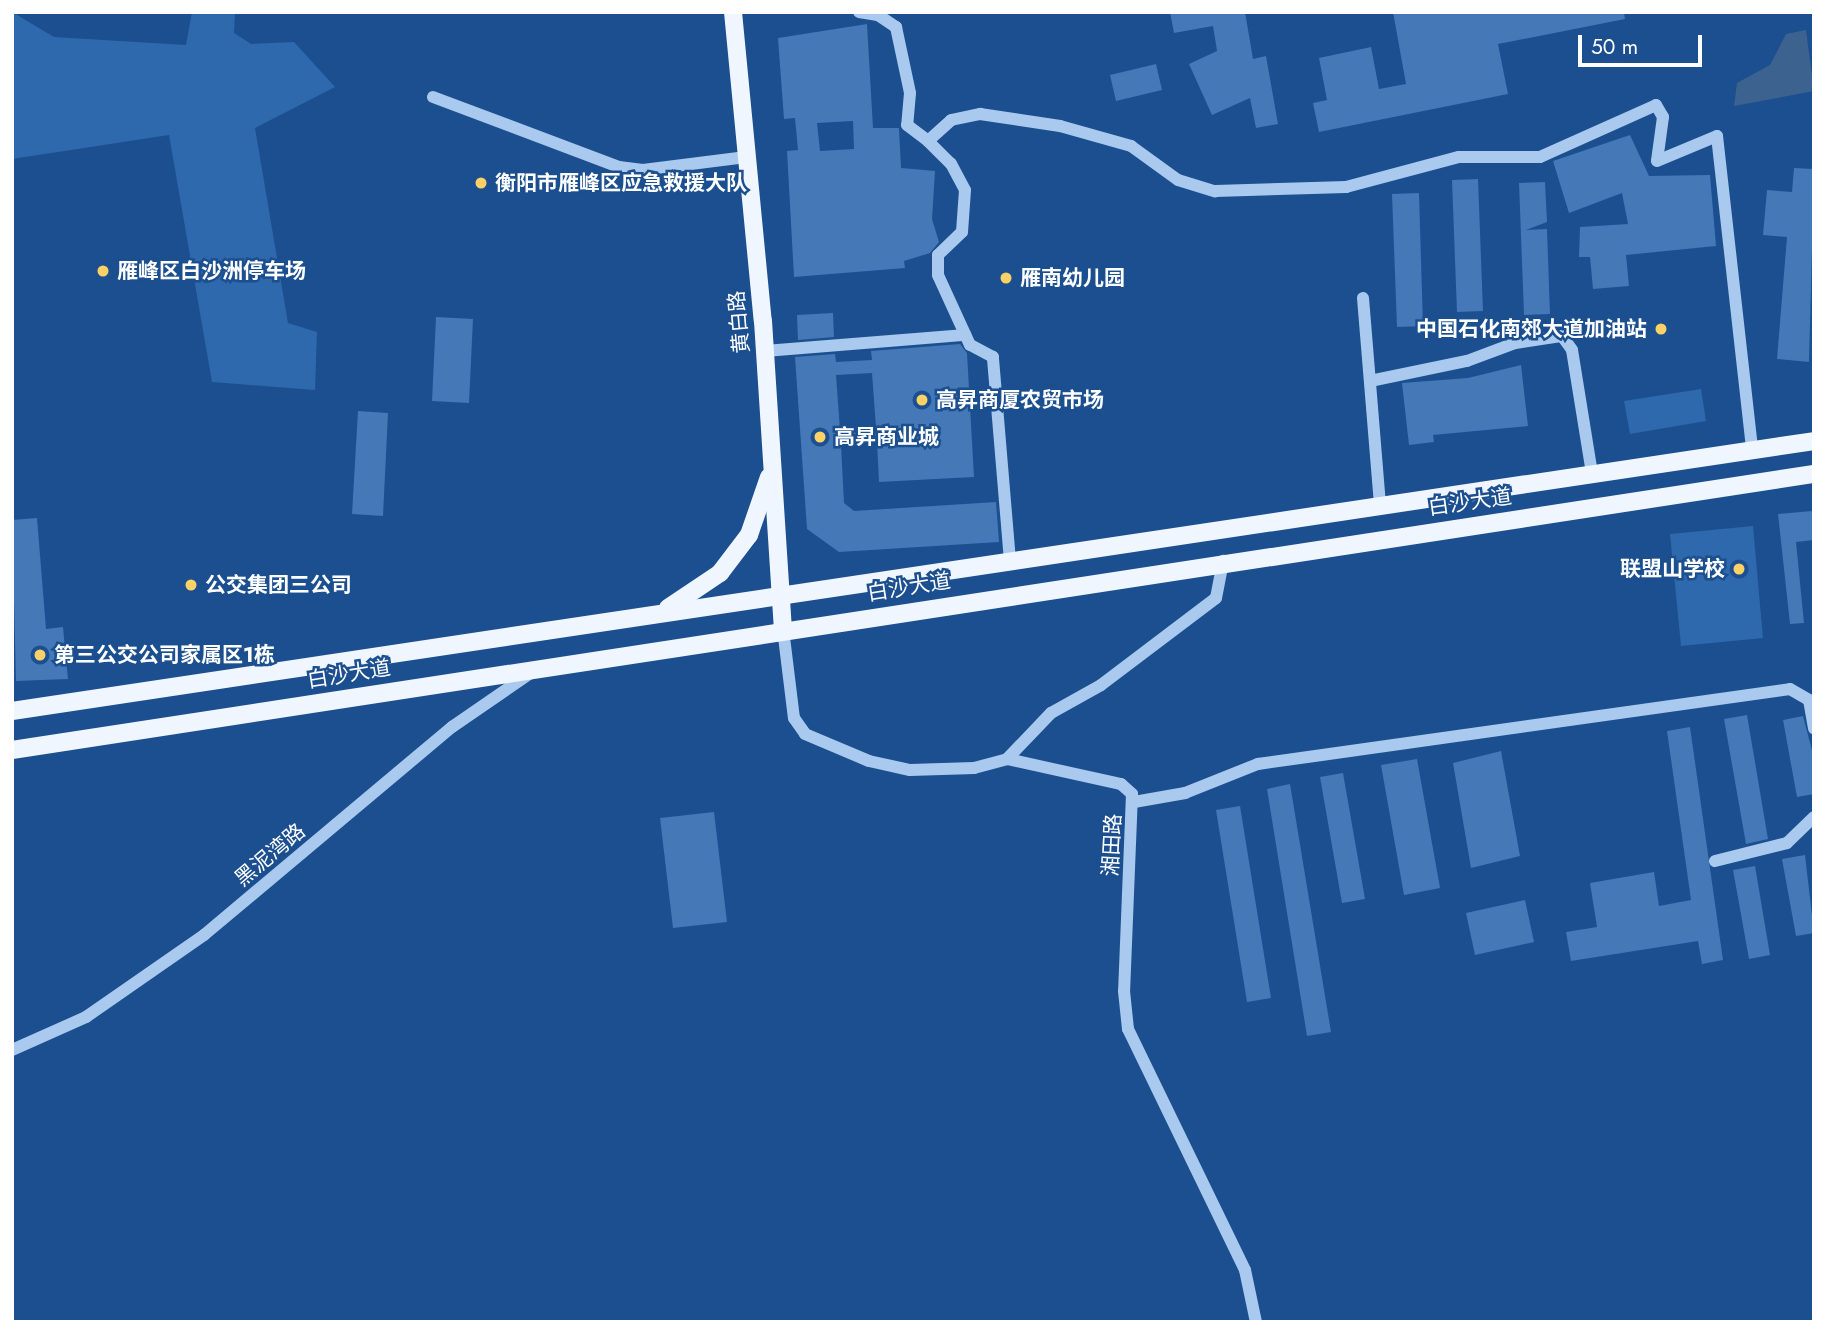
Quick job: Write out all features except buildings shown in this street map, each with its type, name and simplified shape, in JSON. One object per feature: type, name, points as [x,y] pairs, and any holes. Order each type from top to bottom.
[{"type":"main road","name":"黄白路","points":[[733,12],[765,351],[783,629]]},
{"type":"main road","name":"白沙大道","points":[[12,711],[1814,441]]},
{"type":"main road","points":[[656,615],[720,573],[749,535],[772,467]]},
{"type":"main road","name":"白沙大道","points":[[12,750],[1223,561],[1814,474]]},
{"type":"street","points":[[859,12],[878,16],[896,27],[909,93],[907,125],[951,164],[965,190],[962,232],[938,255],[937,265],[972,348],[988,352],[993,360],[1010,561]]},
{"type":"street","points":[[433,97],[619,167],[643,170],[746,157]]},
{"type":"street","points":[[928,141],[951,120],[980,114],[1018,118],[1131,146],[1178,180],[1215,191],[1321,189],[1459,157],[1539,157],[1656,105],[1663,117],[1657,161],[1717,136],[1752,450]]},
{"type":"street","points":[[1363,298],[1380,506]]},
{"type":"street","points":[[765,351],[965,335]]},
{"type":"street","points":[[1370,381],[1467,361],[1515,343],[1562,336],[1572,350],[1592,474]]},
{"type":"street","points":[[1007,759],[1051,713],[1101,685],[1216,598],[1223,561]]},
{"type":"street","name":"湘田路","points":[[783,629],[794,718],[805,734],[869,761],[910,770],[974,768],[1007,759],[1121,784],[1134,802],[1124,991],[1128,1029],[1245,1270],[1256,1322]]},
{"type":"street","name":"黑泥湾路","points":[[12,1050],[86,1017],[204,935],[452,727],[538,667]]},
{"type":"street","points":[[1134,802],[1185,793],[1258,764],[1790,689],[1809,699],[1814,729]]},
{"type":"street","points":[[1715,860],[1787,843],[1814,817]]},
{"type":"shaded area","points":[[12,12],[54,37],[186,45],[192,12],[235,12],[234,33],[251,44],[294,42],[335,87],[255,128],[288,323],[317,332],[315,390],[212,382],[169,135],[12,159]]},
{"type":"shaded area","points":[[1806,30],[1814,91],[1734,106],[1737,83],[1770,65],[1786,34]]},
{"type":"shaded area","points":[[1701,389],[1706,421],[1630,434],[1624,401]]},
{"type":"shaded area","points":[[1753,526],[1763,638],[1681,646],[1670,534]]},
{"type":"place","name":"衡阳市雁峰区应急救援大队","points":[[481,183]]},
{"type":"place","name":"雁峰区白沙洲停车场","points":[[103,271]]},
{"type":"place","name":"雁南幼儿园","points":[[1006,278]]},
{"type":"place","name":"中国石化南郊大道加油站","points":[[1661,329]]},
{"type":"place","name":"高昇商厦农贸市场","points":[[922,400]]},
{"type":"place","name":"高昇商业城","points":[[820,437]]},
{"type":"place","name":"联盟山学校","points":[[1739,569]]},
{"type":"place","name":"公交集团三公司","points":[[191,585]]},
{"type":"place","name":"第三公交公司家属区1栋","points":[[40,655]]}]
